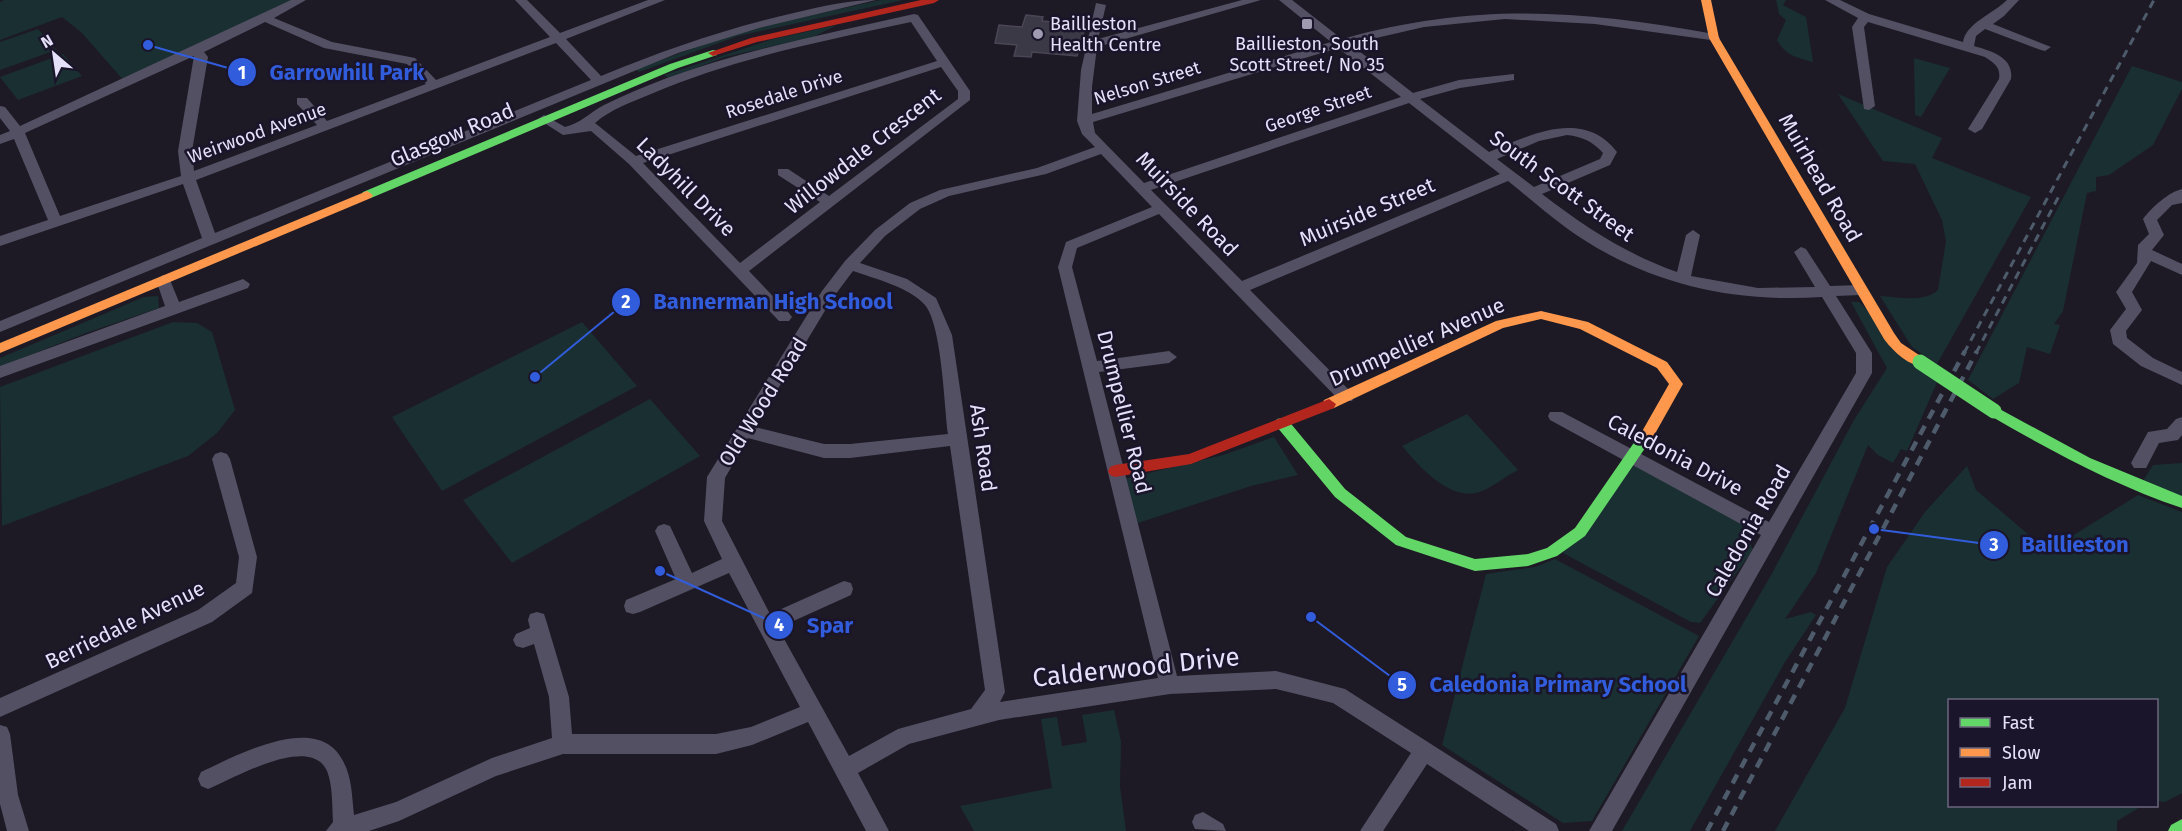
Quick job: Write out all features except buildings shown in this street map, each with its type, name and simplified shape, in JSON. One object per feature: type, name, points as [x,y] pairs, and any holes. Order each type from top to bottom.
[{"type":"street","points":[[0,140],[196,51],[300,0]]},
{"type":"street","points":[[521,0],[598,80]]},
{"type":"street","name":"Weirwood Avenue","points":[[0,241],[188,178],[326,128],[556,37],[657,0]]},
{"type":"street","points":[[795,0],[806,13]]},
{"type":"street","name":"Glasgow Road","points":[[0,327],[598,80],[715,35],[870,0]]},
{"type":"street","name":"Glasgow Road","points":[[0,348],[635,82],[745,42],[934,0]]},
{"type":"street","points":[[1091,45],[1255,0]]},
{"type":"street","name":"South Scott Street","points":[[1285,0],[1585,234],[1626,259],[1683,280],[1746,292],[1860,290]]},
{"type":"street","points":[[1530,0],[1537,15]]},
{"type":"street","name":"Muirhead Road","points":[[1706,0],[1714,38],[1860,290],[1896,346],[1994,411],[2048,443],[2139,489],[2182,502]]},
{"type":"street","points":[[1831,0],[1866,17],[1968,46],[2001,62],[2006,72],[1975,129]]},
{"type":"street","points":[[1968,46],[1970,34],[2000,14],[2013,0]]},
{"type":"street","points":[[1084,121],[1091,45],[1100,5]]},
{"type":"street","name":"Nelson Street","points":[[1084,121],[1340,43],[1404,26],[1473,17],[1537,15],[1618,21],[1714,38]]},
{"type":"street","points":[[1866,17],[1858,27],[1869,106]]},
{"type":"street","points":[[265,18],[328,45],[411,61],[435,86]]},
{"type":"street","name":"Willowdale Crescent","points":[[585,126],[600,112],[658,85],[726,61],[914,18],[964,92],[964,100],[740,272]]},
{"type":"street","points":[[1982,24],[2045,47]]},
{"type":"street","points":[[196,51],[202,57],[185,151],[188,178],[210,240]]},
{"type":"street","name":"Rosedale Drive","points":[[634,161],[945,62]]},
{"type":"street","points":[[622,71],[635,82]]},
{"type":"street","name":"George Street","points":[[1142,188],[1410,98],[1459,84],[1510,77]]},
{"type":"street","points":[[577,90],[589,100]]},
{"type":"street","points":[[302,101],[326,128]]},
{"type":"street","points":[[0,110],[18,132],[56,223]]},
{"type":"street","points":[[544,119],[563,131],[585,126]]},
{"type":"street","name":"Muirside Road","points":[[1084,121],[1089,134],[1103,149],[1346,397]]},
{"type":"street","name":"Ladyhill Drive","points":[[585,126],[595,128],[634,161],[784,317]]},
{"type":"street","points":[[1487,158],[1559,130],[1584,130],[1602,141],[1610,152],[1605,162],[1532,193]]},
{"type":"street","name":"Old Wood Road","points":[[879,831],[812,711],[713,521],[716,477],[827,295],[850,265],[880,233],[915,206],[945,194],[1041,171],[1103,149]]},
{"type":"street","points":[[783,172],[831,203]]},
{"type":"street","name":"Muirside Street","points":[[1240,288],[1510,176]]},
{"type":"street","points":[[2180,199],[2168,201],[2150,219],[2157,235],[2145,245],[2145,263],[2124,292],[2134,310],[2118,330],[2119,340],[2147,362],[2182,378]]},
{"type":"street","name":"Drumpellier Road","points":[[1162,208],[1071,245],[1065,267],[1170,685]]},
{"type":"street","points":[[1683,280],[1693,235]]},
{"type":"street","name":"Caledonia Road","points":[[1600,831],[1864,373],[1864,353],[1801,252]]},
{"type":"street","points":[[2144,252],[2182,270]]},
{"type":"street","name":"Ash Road","points":[[850,265],[902,283],[931,302],[944,334],[957,439],[995,692]]},
{"type":"street","points":[[163,280],[174,310]]},
{"type":"street","points":[[0,372],[243,284]]},
{"type":"street","name":"Drumpellier Avenue","points":[[1116,471],[1191,459],[1346,397],[1500,324],[1541,315],[1584,325],[1662,365],[1676,384],[1634,458]]},
{"type":"street","points":[[1090,368],[1169,357]]},
{"type":"street","name":"Caledonia Drive","points":[[1556,416],[1773,533]]},
{"type":"street","points":[[1282,423],[1340,494],[1401,541],[1459,562],[1475,565],[1528,560],[1552,552],[1580,532],[1634,458]]},
{"type":"street","points":[[2140,463],[2154,437],[2172,435],[2182,423]]},
{"type":"street","points":[[744,431],[824,451],[850,452],[957,439]]},
{"type":"street","name":"Berriedale Avenue","points":[[0,708],[205,616],[245,587],[248,557],[220,459]]},
{"type":"street","points":[[664,531],[687,583]]},
{"type":"street","points":[[633,606],[733,563]]},
{"type":"street","points":[[766,624],[843,589]]},
{"type":"street","points":[[533,631],[559,697],[562,744]]},
{"type":"street","name":"Calderwood Drive","points":[[844,770],[905,736],[1019,708],[1170,685],[1276,680],[1338,695],[1548,831]]},
{"type":"street","points":[[977,717],[995,692],[1019,708]]},
{"type":"street","points":[[208,779],[230,762],[285,747],[310,747],[322,751],[334,765],[341,830],[399,811],[492,768],[562,744],[716,744],[752,736],[812,711]]},
{"type":"street","points":[[0,734],[8,795],[18,831]]},
{"type":"street","points":[[1371,831],[1424,751]]},
{"type":"street","points":[[2177,831],[2182,828]]},
{"type":"green space","points":[[4,0],[296,0],[125,82],[82,33],[62,17],[0,40],[0,2]]},
{"type":"green space","points":[[881,0],[903,0],[738,36],[639,72],[636,69],[744,30]]},
{"type":"green space","points":[[1776,0],[1786,0],[1783,5],[1806,17],[1813,62],[1788,53],[1777,40],[1786,20],[1779,14]]},
{"type":"green space","points":[[837,25],[813,37],[725,57],[669,78],[664,75],[773,39]]},
{"type":"green space","points":[[38,29],[56,50],[0,70],[0,42]]},
{"type":"green space","points":[[63,54],[82,76],[18,100],[0,77]]},
{"type":"green space","points":[[1914,58],[1950,68],[1921,117],[1915,115]]},
{"type":"green space","points":[[2132,66],[2182,82],[2182,89],[2153,145],[2109,175],[2096,177],[2096,191],[2087,193],[2063,311],[2054,324],[2060,325],[2050,354],[2027,347],[2019,383],[1993,399],[1968,380]]},
{"type":"green space","points":[[1838,94],[1942,138],[1932,158],[2031,197],[1937,364],[1912,347],[1880,296],[1918,298],[1926,297],[1938,290],[1946,241],[1942,220],[1915,164],[1883,161]]},
{"type":"green space","points":[[158,296],[159,308],[86,333],[0,367],[0,358],[144,297]]},
{"type":"green space","points":[[1851,302],[1859,302],[1938,380],[1907,451],[1901,449],[1893,463],[1878,455],[1868,445],[1816,573],[1785,619],[1811,612],[1816,615],[1785,662],[1690,831],[1622,831],[1770,577],[1854,420],[1887,368]]},
{"type":"green space","points":[[173,322],[197,323],[212,332],[235,410],[217,433],[188,456],[2,526],[0,387]]},
{"type":"green space","points":[[582,322],[637,386],[442,491],[392,417]]},
{"type":"green space","points":[[650,399],[700,456],[512,563],[463,500]]},
{"type":"green space","points":[[1467,414],[1518,470],[1482,491],[1470,494],[1448,488],[1437,481],[1402,446]]},
{"type":"green space","points":[[1274,437],[1298,475],[1251,486],[1135,524],[1124,479],[1223,455]]},
{"type":"green space","points":[[2182,463],[2182,497],[2141,484],[2153,465]]},
{"type":"green space","points":[[1635,464],[1740,521],[1753,550],[1700,623],[1691,622],[1563,553]]},
{"type":"green space","points":[[1967,466],[1976,490],[2048,551],[2138,495],[2182,512],[2182,793],[2165,802],[2158,801],[2158,699],[1948,699],[1948,807],[2140,807],[2117,821],[2117,831],[1775,831],[1845,708],[1887,567],[1925,512]]},
{"type":"green space","points":[[1555,559],[1699,636],[1592,821],[1563,823],[1442,745],[1486,574],[1535,567]]},
{"type":"green space","points":[[1114,710],[1121,741],[1120,787],[1126,831],[974,831],[960,806],[1052,788],[1041,719],[1057,717],[1062,746],[1087,742],[1082,715]]},
{"type":"railway","points":[[1964,353],[2154,0]]},
{"type":"railway","points":[[1976,353],[2060,194]]},
{"type":"railway","points":[[1707,831],[1965,351]]},
{"type":"railway","points":[[1723,831],[1977,351]]},
{"type":"traffic: fast","points":[[367,195],[674,66],[713,53]]},
{"type":"traffic: fast","points":[[1920,362],[1994,411]]},
{"type":"traffic: fast","points":[[1994,411],[2085,461],[2182,502]]},
{"type":"traffic: fast","points":[[1282,423],[1340,493],[1401,541],[1475,565],[1528,560],[1552,552],[1580,532],[1647,435]]},
{"type":"traffic: fast","points":[[2177,831],[2182,828]]},
{"type":"traffic: slow","points":[[1706,0],[1714,38],[1889,336],[1896,346],[1920,362]]},
{"type":"traffic: slow","points":[[0,348],[367,195]]},
{"type":"traffic: slow","points":[[1329,404],[1500,324],[1541,315],[1584,325],[1662,365],[1676,384],[1647,435]]},
{"type":"traffic: jam","points":[[713,53],[754,40],[934,0]]},
{"type":"traffic: jam","points":[[1115,471],[1191,459],[1329,404]]},
{"type":"place","name":"Baillieston, South Scott Street/ No 35","points":[[1307,24]]},
{"type":"place","name":"Baillieston Health Centre","points":[[1038,34]]},
{"type":"place","name":"Garrowhill Park","points":[[148,45]]},
{"type":"place","name":"Bannerman High School","points":[[535,377]]},
{"type":"place","name":"Baillieston","points":[[1874,529]]},
{"type":"place","name":"Spar","points":[[660,571]]},
{"type":"place","name":"Caledonia Primary School","points":[[1311,617]]}]
